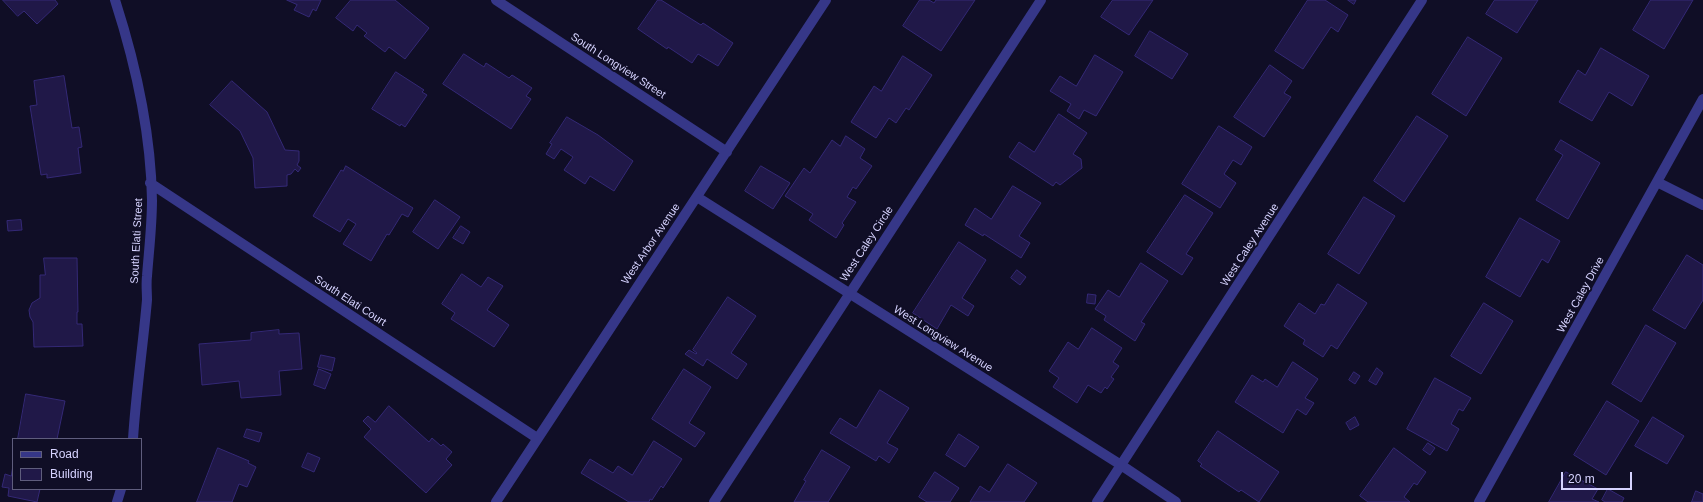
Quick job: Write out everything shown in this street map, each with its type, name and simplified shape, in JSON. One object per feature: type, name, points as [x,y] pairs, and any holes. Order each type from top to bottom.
[{"type":"street","name":"South Elati Street","points":[[116,0],[135,70],[148,145],[152,198],[147,298],[136,388],[133,438]]},
{"type":"street","name":"South Longview Street","points":[[496,0],[727,152]]},
{"type":"street","name":"West Arbor Avenue","points":[[496,502],[826,0]]},
{"type":"street","name":"West Caley Circle","points":[[714,502],[1041,0]]},
{"type":"street","name":"West Caley Avenue","points":[[1097,502],[1422,0]]},
{"type":"street","name":"West Caley Drive","points":[[1479,502],[1703,99]]},
{"type":"street","points":[[1657,182],[1703,206]]},
{"type":"street","name":"South Elati Court","points":[[150,183],[537,438]]},
{"type":"street","name":"West Longview Avenue","points":[[697,198],[1121,465],[1176,502]]},
{"type":"street","points":[[117,502],[121,490]]},
{"type":"building","points":[[3,0],[55,0],[58,4],[37,24],[24,11],[18,16]]},
{"type":"building","points":[[287,0],[321,0],[316,11],[313,9],[309,17],[294,10],[297,5]]},
{"type":"building","points":[[351,0],[395,0],[429,28],[405,59],[389,47],[385,52],[364,36],[367,33],[357,25],[353,31],[336,18]]},
{"type":"building","points":[[658,0],[661,0],[701,25],[703,23],[733,43],[718,66],[698,54],[692,63],[668,47],[667,49],[638,29]]},
{"type":"building","points":[[920,0],[929,0],[934,3],[936,0],[975,0],[941,51],[903,26]]},
{"type":"building","points":[[1113,0],[1153,0],[1129,35],[1101,17]]},
{"type":"building","points":[[1308,0],[1325,0],[1348,15],[1338,32],[1331,27],[1303,69],[1275,51]]},
{"type":"building","points":[[1348,0],[1356,0],[1354,4]]},
{"type":"building","points":[[1495,0],[1538,0],[1517,33],[1486,14]]},
{"type":"building","points":[[1651,0],[1693,0],[1664,49],[1633,30]]},
{"type":"building","points":[[1150,31],[1188,54],[1172,79],[1135,56]]},
{"type":"building","points":[[1468,37],[1502,58],[1466,116],[1432,94]]},
{"type":"building","points":[[1601,48],[1649,76],[1632,106],[1609,92],[1592,121],[1559,102],[1578,70],[1585,75]]},
{"type":"building","points":[[464,54],[484,67],[486,63],[509,78],[512,75],[532,88],[526,96],[531,99],[511,129],[443,84]]},
{"type":"building","points":[[1095,55],[1123,72],[1096,116],[1084,110],[1079,119],[1067,111],[1071,104],[1050,91],[1060,76],[1076,86]]},
{"type":"building","points":[[903,56],[932,75],[909,110],[906,108],[896,123],[889,118],[876,138],[851,122],[874,86],[881,91]]},
{"type":"building","points":[[1270,65],[1292,81],[1284,93],[1291,97],[1264,137],[1234,117]]},
{"type":"building","points":[[396,72],[424,90],[422,92],[427,95],[405,127],[401,124],[400,126],[372,109]]},
{"type":"building","points":[[64,76],[72,128],[79,127],[82,147],[78,148],[81,173],[47,178],[47,174],[41,175],[30,106],[37,105],[34,81]]},
{"type":"building","points":[[232,81],[267,112],[285,150],[299,151],[299,161],[297,165],[301,168],[298,172],[295,169],[291,174],[287,175],[287,186],[255,188],[253,158],[240,131],[210,105]]},
{"type":"building","points":[[1059,114],[1087,133],[1073,154],[1081,159],[1082,168],[1060,185],[1056,182],[1053,186],[1009,157],[1019,142],[1034,152]]},
{"type":"building","points":[[1417,116],[1448,136],[1404,202],[1374,181]]},
{"type":"building","points":[[567,117],[598,135],[633,161],[614,191],[590,176],[585,184],[564,170],[573,157],[561,149],[554,159],[546,154],[552,144],[550,143]]},
{"type":"building","points":[[1219,126],[1252,147],[1241,165],[1233,160],[1224,174],[1236,183],[1220,208],[1182,184]]},
{"type":"building","points":[[846,136],[865,149],[860,158],[872,166],[856,189],[853,187],[847,197],[856,202],[842,223],[844,225],[836,238],[809,220],[813,214],[785,196],[804,168],[810,173],[832,140],[840,146]]},
{"type":"building","points":[[1561,140],[1600,163],[1568,219],[1536,200],[1563,155],[1555,150]]},
{"type":"building","points":[[346,166],[413,208],[408,217],[402,214],[389,235],[387,234],[371,261],[343,244],[356,224],[348,219],[340,232],[313,216],[341,170],[343,171]]},
{"type":"building","points":[[761,166],[790,183],[773,209],[745,191]]},
{"type":"building","points":[[1013,186],[1041,203],[1019,236],[1030,243],[1021,258],[984,234],[983,236],[965,225],[975,208],[991,219]]},
{"type":"building","points":[[1185,195],[1213,213],[1186,254],[1193,258],[1182,275],[1147,252]]},
{"type":"building","points":[[1364,197],[1395,216],[1359,274],[1328,254]]},
{"type":"building","points":[[435,200],[460,217],[438,249],[413,232]]},
{"type":"building","points":[[1520,218],[1560,241],[1548,263],[1542,259],[1520,297],[1486,277]]},
{"type":"building","points":[[21,220],[22,230],[8,231],[7,221]]},
{"type":"building","points":[[461,226],[470,232],[463,244],[453,238]]},
{"type":"building","points":[[959,242],[986,260],[962,298],[974,306],[968,316],[951,305],[937,329],[913,313]]},
{"type":"building","points":[[1687,255],[1703,265],[1703,300],[1685,329],[1653,310]]},
{"type":"building","points":[[44,258],[77,258],[77,324],[82,324],[83,346],[34,347],[33,322],[30,317],[29,310],[32,303],[40,298],[40,275],[45,275]]},
{"type":"building","points":[[1141,263],[1168,281],[1141,322],[1145,324],[1135,341],[1104,320],[1106,316],[1095,309],[1108,290],[1119,297]]},
{"type":"building","points":[[1017,270],[1026,277],[1020,285],[1011,278]]},
{"type":"building","points":[[462,274],[481,287],[488,277],[503,286],[487,310],[509,325],[494,347],[451,319],[455,313],[442,304]]},
{"type":"building","points":[[1338,284],[1367,303],[1337,349],[1331,345],[1323,357],[1303,344],[1305,340],[1284,326],[1299,303],[1315,314],[1321,304],[1324,305]]},
{"type":"building","points":[[1088,294],[1096,295],[1095,304],[1087,303]]},
{"type":"building","points":[[728,297],[756,316],[731,353],[747,364],[737,379],[707,359],[703,366],[685,354],[689,350],[696,354],[697,353],[693,350]]},
{"type":"building","points":[[1484,303],[1513,321],[1481,374],[1451,356]]},
{"type":"building","points":[[1646,325],[1676,343],[1641,402],[1612,384]]},
{"type":"building","points":[[1092,328],[1122,348],[1113,362],[1119,366],[1111,377],[1114,379],[1107,389],[1105,387],[1101,393],[1088,385],[1077,403],[1053,387],[1059,378],[1049,371],[1068,342],[1078,349]]},
{"type":"building","points":[[279,330],[279,334],[299,333],[302,369],[279,371],[281,395],[241,398],[239,381],[202,385],[199,344],[251,340],[251,333]]},
{"type":"building","points":[[321,355],[335,358],[332,371],[318,367]]},
{"type":"building","points":[[1293,362],[1318,379],[1305,398],[1314,403],[1306,415],[1297,409],[1283,433],[1235,402],[1252,375],[1263,382],[1265,379],[1277,387]]},
{"type":"building","points":[[1377,368],[1383,373],[1376,385],[1369,381]]},
{"type":"building","points":[[319,369],[331,374],[325,389],[314,385]]},
{"type":"building","points":[[684,369],[711,387],[689,423],[705,433],[695,447],[652,419]]},
{"type":"building","points":[[1354,372],[1360,376],[1355,384],[1349,380]]},
{"type":"building","points":[[1435,378],[1471,398],[1463,411],[1459,409],[1451,424],[1459,429],[1447,451],[1407,429]]},
{"type":"building","points":[[880,390],[909,408],[887,443],[898,449],[889,463],[879,456],[876,461],[830,433],[840,418],[856,428]]},
{"type":"building","points":[[26,394],[65,401],[57,438],[18,438]]},
{"type":"building","points":[[1607,401],[1639,421],[1606,475],[1574,455]]},
{"type":"building","points":[[389,406],[429,442],[432,438],[441,446],[443,444],[452,452],[446,459],[452,465],[426,493],[364,437],[371,429],[363,421],[368,416],[375,422]]},
{"type":"building","points":[[1355,417],[1359,425],[1350,430],[1346,423]]},
{"type":"building","points":[[1653,417],[1684,436],[1667,464],[1635,446]]},
{"type":"building","points":[[247,429],[262,433],[259,442],[244,437]]},
{"type":"building","points":[[1218,431],[1279,472],[1259,502],[1241,490],[1239,492],[1200,466],[1202,464],[1198,461]]},
{"type":"building","points":[[959,434],[979,447],[965,467],[946,455]]},
{"type":"building","points":[[654,441],[682,459],[663,488],[661,486],[649,502],[629,502],[581,473],[590,459],[613,473],[618,466],[632,475]]},
{"type":"building","points":[[1428,443],[1435,448],[1430,455],[1423,450]]},
{"type":"building","points":[[218,448],[249,461],[248,463],[256,467],[247,487],[239,484],[232,502],[197,502]]},
{"type":"building","points":[[1394,448],[1426,472],[1417,485],[1414,483],[1404,497],[1410,502],[1368,502],[1360,496]]},
{"type":"building","points":[[822,450],[850,467],[828,502],[794,502],[806,481],[804,480]]},
{"type":"building","points":[[308,453],[320,458],[314,472],[302,467]]},
{"type":"building","points":[[1008,464],[1037,483],[1024,502],[970,502],[980,486],[989,492]]},
{"type":"building","points":[[12,470],[12,490],[40,490],[37,502],[8,496],[9,488],[2,487],[5,474],[11,476]]},
{"type":"building","points":[[935,472],[959,488],[950,502],[927,502],[919,497]]},
{"type":"building","points":[[1566,472],[1598,489],[1592,499],[1599,502],[1549,502]]},
{"type":"building","points":[[1608,489],[1624,498],[1622,502],[1605,502],[1602,500]]},
{"type":"building","points":[[1696,491],[1703,494],[1703,502],[1692,502]]}]
